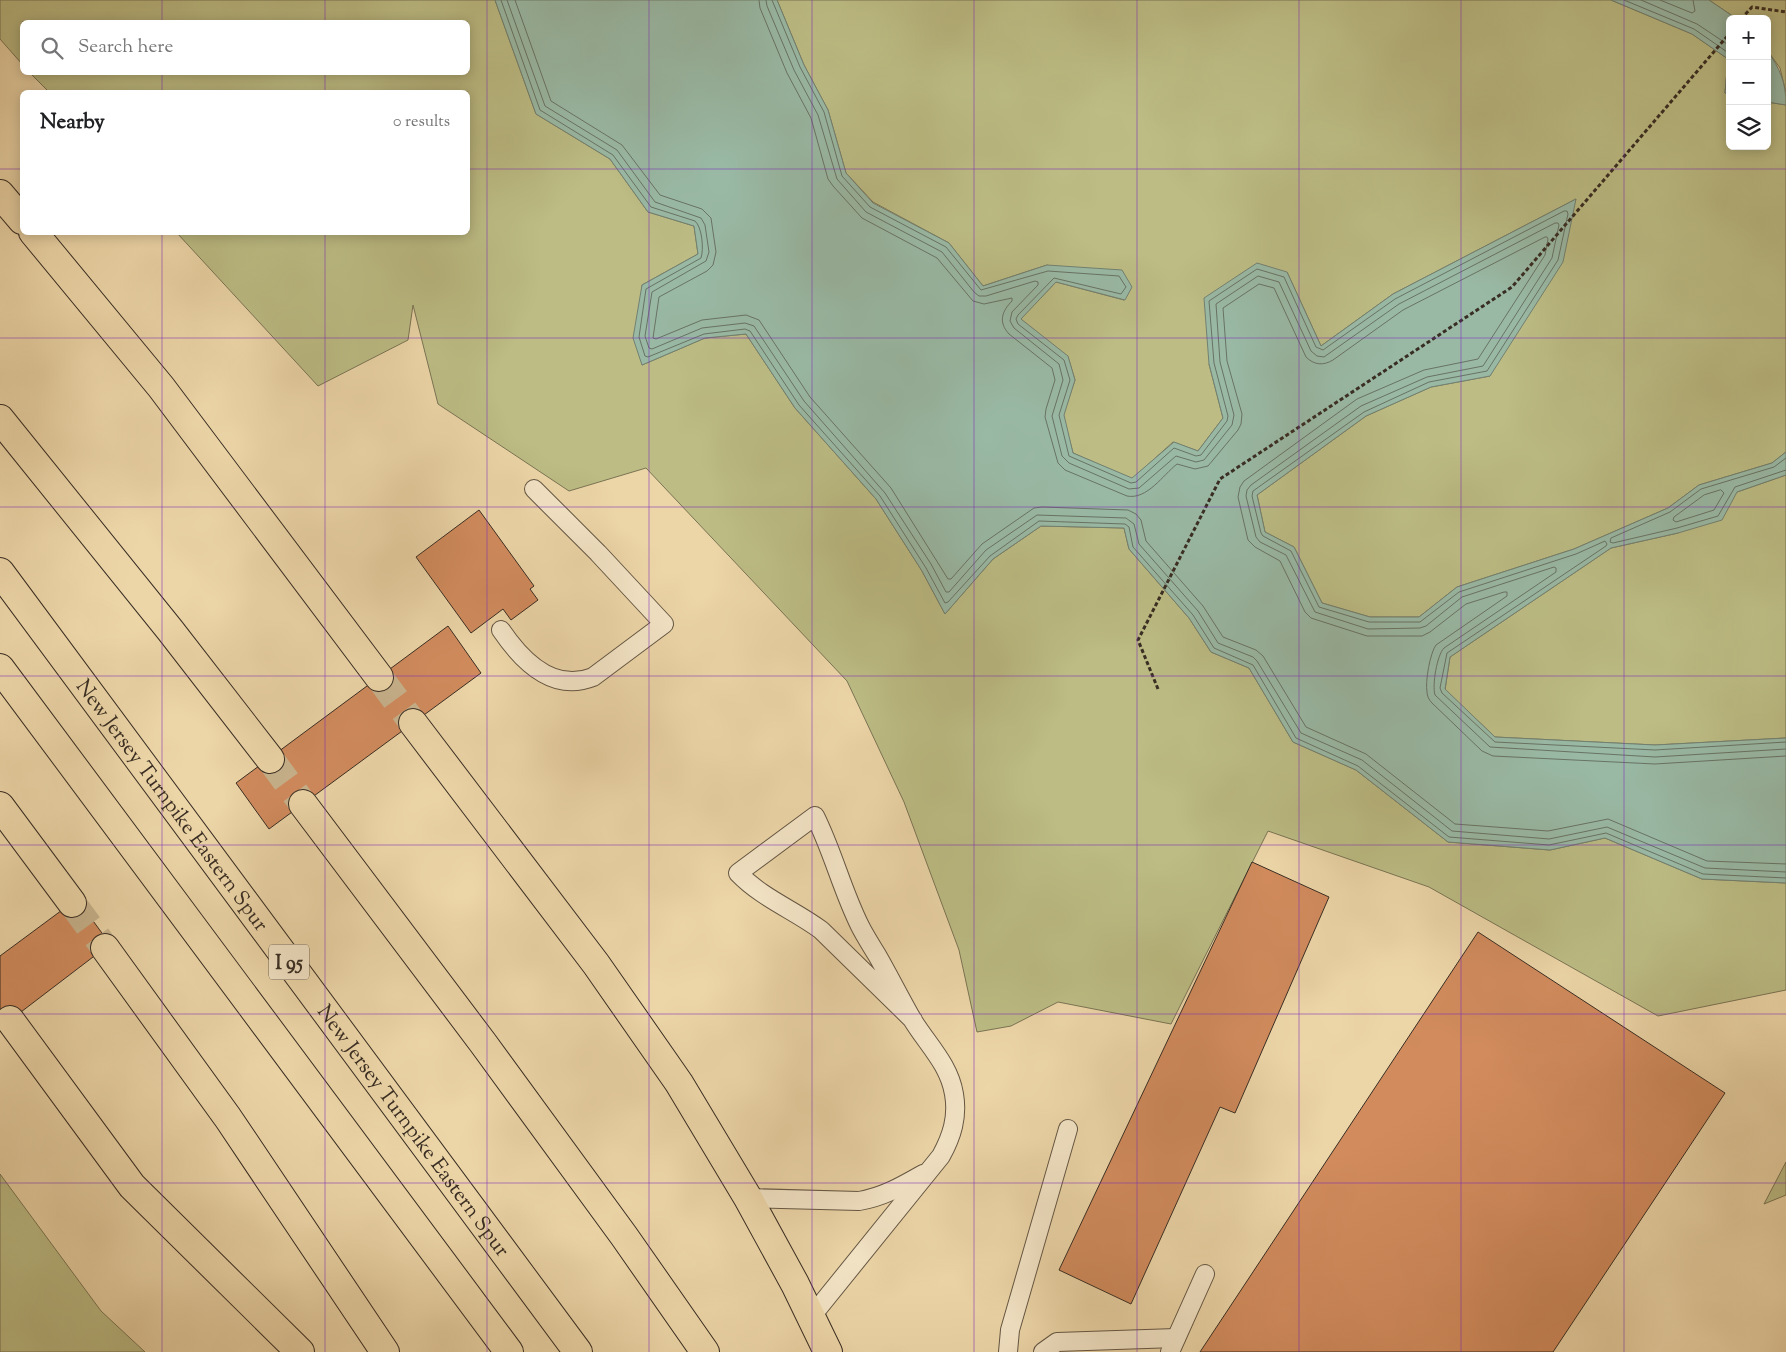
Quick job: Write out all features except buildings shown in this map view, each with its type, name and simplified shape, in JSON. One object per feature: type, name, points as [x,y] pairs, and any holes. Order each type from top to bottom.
[{"type":"highway","points":[[0,194],[20,218]]},
{"type":"highway","points":[[35,235],[161,386],[379,676]]},
{"type":"highway","points":[[0,419],[170,630],[270,759]]},
{"type":"highway","name":"New Jersey Turnpike Eastern Spur","points":[[0,572],[578,1352]]},
{"type":"highway","name":"I 95","points":[[0,668],[509,1352]]},
{"type":"highway","points":[[414,722],[601,972],[679,1083],[748,1198],[795,1284],[828,1352]]},
{"type":"highway","points":[[303,804],[483,1043],[624,1236],[705,1352]]},
{"type":"highway","points":[[0,806],[72,903]]},
{"type":"highway","points":[[105,948],[228,1118],[386,1352]]},
{"type":"highway","points":[[10,1020],[132,1186],[300,1352]]},
{"type":"lane","points":[[501,630],[521,656],[546,675],[570,682],[582,682],[594,677],[664,624],[598,553],[534,489]]},
{"type":"lane","points":[[811,1317],[934,1167],[949,1143],[954,1128],[956,1111],[954,1094],[949,1074],[941,1058],[913,1020],[860,927],[849,902],[833,855],[815,816],[738,873],[750,886],[763,895],[805,918],[821,930],[913,1020]]},
{"type":"lane","points":[[1008,1352],[1010,1330],[1068,1129]]},
{"type":"lane","points":[[748,1198],[859,1202],[890,1192],[934,1167]]},
{"type":"lane","points":[[1042,1352],[1057,1342],[1173,1345],[1205,1274]]},
{"type":"path","points":[[1745,15],[1752,7],[1786,12]]},
{"type":"path","points":[[1158,688],[1138,640],[1220,479],[1512,287],[1726,38]]},
{"type":"green space","points":[[0,0],[495,0],[536,114],[610,159],[648,212],[694,226],[698,254],[642,285],[642,365],[705,338],[746,334],[795,408],[876,499],[922,571],[945,614],[993,559],[1041,526],[1124,528],[1129,549],[1189,618],[1211,652],[1249,668],[1293,742],[1356,770],[1448,842],[1550,850],[1605,838],[1702,879],[1786,883],[1786,990],[1658,1016],[1429,887],[1268,831],[1171,1024],[1058,1002],[1011,1026],[977,1032],[959,950],[904,802],[847,681],[646,468],[569,491],[438,404],[413,305],[408,340],[318,386],[179,235],[470,235],[470,90],[47,90],[32,75],[470,75],[470,20],[20,20],[20,62],[0,39]]},
{"type":"green space","points":[[777,0],[1611,0],[1692,34],[1726,58],[1726,150],[1771,150],[1771,103],[1786,105],[1786,452],[1772,463],[1699,485],[1668,508],[1574,549],[1457,587],[1419,617],[1370,617],[1322,603],[1294,547],[1265,532],[1257,495],[1366,416],[1431,387],[1490,376],[1576,199],[1393,294],[1321,346],[1287,272],[1209,364],[1223,418],[1198,451],[1173,442],[1132,479],[1073,453],[1063,415],[1075,380],[1068,357],[1020,319],[1056,282],[1124,300],[1047,265],[983,286],[949,243],[873,202],[846,173],[828,110],[804,65]]},
{"type":"green space","points":[[1709,0],[1786,0],[1786,93],[1780,68],[1771,56],[1771,15],[1731,15]]},
{"type":"green space","points":[[1786,475],[1786,738],[1655,745],[1495,737],[1445,690],[1450,657],[1611,548],[1678,533],[1737,492]]},
{"type":"green space","points":[[1786,1162],[1786,1195],[1764,1204]]},
{"type":"green space","points":[[0,1174],[101,1311],[145,1352],[0,1352]]},
{"type":"water","points":[[495,0],[777,0],[804,65],[828,110],[846,173],[873,203],[949,243],[983,286],[1047,265],[1122,270],[1132,287],[1125,300],[1056,282],[1021,319],[1068,356],[1075,380],[1064,415],[1073,453],[1132,478],[1174,442],[1198,451],[1223,418],[1209,364],[1204,298],[1257,263],[1287,272],[1321,346],[1393,294],[1576,199],[1563,262],[1490,376],[1431,387],[1366,416],[1257,495],[1265,532],[1294,547],[1322,603],[1370,617],[1419,617],[1457,587],[1574,549],[1668,508],[1699,485],[1772,463],[1786,452],[1786,475],[1737,492],[1722,520],[1678,533],[1611,548],[1450,657],[1445,689],[1495,737],[1655,745],[1786,738],[1786,883],[1702,879],[1605,838],[1550,850],[1448,842],[1356,770],[1293,742],[1249,668],[1211,652],[1189,618],[1129,549],[1124,528],[1041,526],[993,559],[945,614],[922,571],[876,499],[795,408],[746,334],[705,338],[642,365],[633,338],[642,285],[698,254],[694,226],[648,212],[610,159],[536,114]]},
{"type":"water","points":[[1611,0],[1709,0],[1731,15],[1726,15],[1726,58],[1692,34]]},
{"type":"water","points":[[1771,56],[1781,76],[1785,89],[1786,105],[1771,103]]},
{"type":"tunnel","points":[[379,677],[413,723]]},
{"type":"tunnel","points":[[270,759],[303,804]]},
{"type":"tunnel","points":[[72,903],[105,948]]}]
